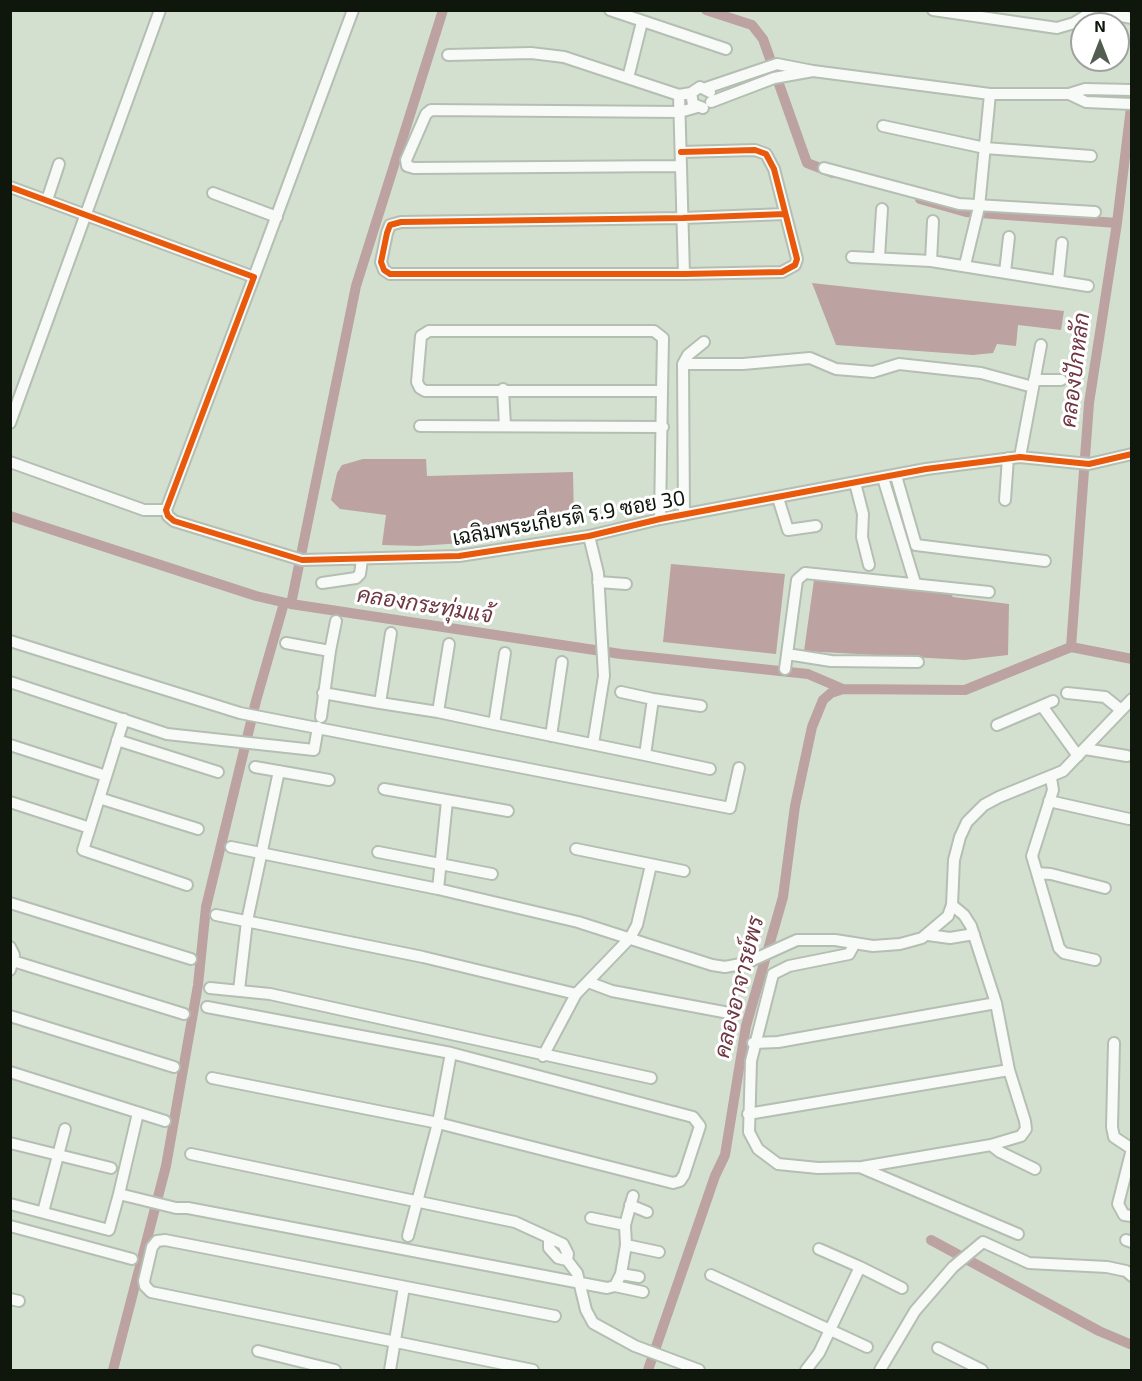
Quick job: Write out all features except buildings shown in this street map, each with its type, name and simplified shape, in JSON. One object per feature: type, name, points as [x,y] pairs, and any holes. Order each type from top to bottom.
[{"type":"street","points":[[10,423],[160,10]]},
{"type":"street","points":[[10,462],[150,511],[166,510],[278,217],[353,10]]},
{"type":"street","points":[[610,10],[726,49]]},
{"type":"street","points":[[933,10],[1057,28],[1074,23],[1095,11]]},
{"type":"street","points":[[628,78],[642,22]]},
{"type":"street","points":[[448,55],[531,53],[564,57],[679,95],[769,66],[789,65],[813,71],[990,94],[1069,94],[1085,88],[1127,90]]},
{"type":"street","points":[[681,166],[414,168],[407,166],[406,160],[426,114],[431,110],[680,112],[708,106],[711,102],[774,78],[813,71]]},
{"type":"street","points":[[706,88],[710,91],[711,102]]},
{"type":"street","points":[[691,93],[690,99],[697,107]]},
{"type":"street","points":[[965,265],[979,209],[990,94]]},
{"type":"street","points":[[1069,94],[1086,102],[1127,104]]},
{"type":"street","points":[[679,95],[684,274]]},
{"type":"street","points":[[883,126],[985,148],[1091,156]]},
{"type":"street","points":[[681,152],[755,150],[766,153],[774,170],[797,259],[790,270],[684,274],[390,274],[384,270],[381,262],[390,225],[401,222],[683,219],[785,214]]},
{"type":"street","points":[[47,200],[58,164]]},
{"type":"street","points":[[824,168],[979,209],[1095,212]]},
{"type":"street","points":[[10,187],[254,277]]},
{"type":"street","points":[[213,193],[278,217]]},
{"type":"street","points":[[879,257],[882,209]]},
{"type":"street","points":[[931,261],[933,221]]},
{"type":"street","points":[[1005,272],[1010,237]]},
{"type":"street","points":[[1058,281],[1062,243]]},
{"type":"street","points":[[852,257],[879,257],[965,265],[1088,286]]},
{"type":"street","points":[[660,519],[663,338],[654,331],[429,331],[421,336],[417,382],[425,391],[503,389],[662,391]]},
{"type":"street","points":[[684,515],[683,364],[688,355],[704,342]]},
{"type":"street","points":[[1020,457],[1041,345]]},
{"type":"street","points":[[683,364],[743,364],[810,358],[836,369],[873,372],[899,364],[981,373],[1034,384],[1061,381]]},
{"type":"street","points":[[503,389],[505,426]]},
{"type":"street","points":[[420,426],[663,427]]},
{"type":"street","name":"เฉลิมพระเกียรติ ร.9 ซอย 30","points":[[166,510],[174,521],[297,558],[362,560],[459,556],[589,536],[660,519],[926,469],[1020,457],[1089,464],[1131,454]]},
{"type":"street","points":[[1005,500],[1008,458]]},
{"type":"street","points":[[896,476],[916,545],[1045,561]]},
{"type":"street","points":[[883,478],[915,583]]},
{"type":"street","points":[[855,483],[863,514],[861,537],[869,565]]},
{"type":"street","points":[[778,498],[788,530],[816,526]]},
{"type":"street","points":[[589,536],[598,573],[604,674],[593,744]]},
{"type":"street","points":[[322,583],[356,578],[360,574],[362,560]]},
{"type":"street","points":[[785,669],[798,580],[805,573],[989,592]]},
{"type":"street","points":[[598,582],[626,584]]},
{"type":"street","points":[[10,682],[166,734],[314,750],[336,621]]},
{"type":"street","points":[[380,703],[391,633]]},
{"type":"street","points":[[10,641],[240,713],[274,719],[319,722],[730,808],[739,768]]},
{"type":"street","points":[[286,643],[330,651]]},
{"type":"street","points":[[438,712],[449,644]]},
{"type":"street","points":[[494,724],[505,653]]},
{"type":"street","points":[[787,654],[831,661],[918,662]]},
{"type":"street","points":[[551,736],[562,662]]},
{"type":"street","points":[[621,692],[701,706]]},
{"type":"street","points":[[323,693],[438,712],[710,770]]},
{"type":"street","points":[[1066,693],[1099,695],[1121,710]]},
{"type":"street","points":[[645,755],[652,699]]},
{"type":"street","points":[[231,847],[438,889],[578,922],[712,965],[725,967],[746,963],[797,940],[873,946],[900,944],[928,934],[948,916],[952,905],[954,860],[960,837],[968,822],[984,805],[1063,771],[1131,699]]},
{"type":"street","points":[[997,725],[1047,703],[1081,752]]},
{"type":"street","points":[[124,719],[83,850],[187,885]]},
{"type":"street","points":[[117,740],[218,772]]},
{"type":"street","points":[[10,744],[106,776]]},
{"type":"street","points":[[1081,752],[1127,756]]},
{"type":"street","points":[[255,767],[329,780]]},
{"type":"street","points":[[239,990],[247,921],[279,771]]},
{"type":"street","points":[[1051,778],[1053,790],[1032,856],[1059,948],[1064,953],[1095,960]]},
{"type":"street","points":[[384,789],[508,811]]},
{"type":"street","points":[[99,798],[198,829]]},
{"type":"street","points":[[438,889],[447,801]]},
{"type":"street","points":[[1049,801],[1129,819]]},
{"type":"street","points":[[10,802],[90,828]]},
{"type":"street","points":[[576,849],[684,871]]},
{"type":"street","points":[[378,852],[492,874]]},
{"type":"street","points":[[543,1056],[576,994],[630,938],[637,925],[651,865]]},
{"type":"street","points":[[1038,873],[1051,874],[1105,888]]},
{"type":"street","points":[[10,903],[190,959]]},
{"type":"street","points":[[855,943],[849,954],[789,966],[773,974],[753,1043],[748,1114],[752,1142],[763,1154],[778,1164],[808,1168],[862,1167],[991,1145],[1021,1136],[1026,1129],[1009,1070],[996,1003],[974,934],[964,915],[952,905]]},
{"type":"street","points":[[216,915],[423,957],[576,994]]},
{"type":"street","points":[[928,934],[950,938],[974,934]]},
{"type":"street","points":[[10,947],[12,965],[184,1014]]},
{"type":"street","points":[[588,982],[612,991],[729,1013]]},
{"type":"street","points":[[210,988],[282,996],[543,1056],[651,1078]]},
{"type":"street","points":[[753,1043],[778,1042],[996,1003]]},
{"type":"street","points":[[207,1007],[452,1053],[693,1117],[700,1126],[684,1175],[680,1181],[673,1182],[438,1123],[212,1078]]},
{"type":"street","points":[[10,1016],[174,1067]]},
{"type":"street","points":[[1114,1043],[1112,1126],[1114,1137],[1131,1149],[1118,1204],[1124,1215],[1131,1216]]},
{"type":"street","points":[[408,1236],[438,1123],[452,1053]]},
{"type":"street","points":[[748,1114],[1009,1070]]},
{"type":"street","points":[[10,1072],[165,1121]]},
{"type":"street","points":[[10,1204],[110,1230],[138,1113]]},
{"type":"street","points":[[43,1212],[65,1129]]},
{"type":"street","points":[[10,1143],[111,1168]]},
{"type":"street","points":[[991,1145],[1000,1152],[1035,1169]]},
{"type":"street","points":[[191,1154],[418,1199],[515,1222],[563,1244],[568,1254],[567,1260],[577,1274],[586,1310],[593,1323],[635,1346],[699,1371]]},
{"type":"street","points":[[862,1167],[1018,1234]]},
{"type":"street","points":[[119,1194],[176,1208],[188,1208],[529,1272],[580,1285],[607,1288],[615,1286],[643,1292]]},
{"type":"street","points":[[615,1286],[621,1274],[626,1245],[625,1226],[632,1201],[647,1212]]},
{"type":"street","points":[[591,1218],[625,1226]]},
{"type":"street","points":[[10,1226],[132,1259]]},
{"type":"street","points":[[533,1371],[156,1293],[147,1289],[144,1281],[152,1247],[161,1240],[555,1316]]},
{"type":"street","points":[[880,1371],[915,1311],[953,1267],[977,1245],[987,1243],[1029,1263],[1107,1267],[1126,1271],[1131,1275]]},
{"type":"street","points":[[626,1245],[659,1252]]},
{"type":"street","points":[[819,1249],[902,1288]]},
{"type":"street","points":[[806,1371],[819,1353],[860,1267]]},
{"type":"street","points":[[621,1274],[639,1277]]},
{"type":"street","points":[[711,1275],[867,1347]]},
{"type":"street","points":[[390,1371],[404,1287]]},
{"type":"street","points":[[938,1348],[982,1371]]},
{"type":"street","points":[[258,1351],[335,1371]]},
{"type":"shaded area","points":[[812,283],[1064,311],[1061,330],[1018,325],[1016,346],[997,344],[993,353],[973,355],[836,345]]},
{"type":"shaded area","points":[[363,459],[426,459],[427,476],[573,472],[574,522],[474,536],[463,543],[418,546],[382,545],[386,515],[340,509],[331,500],[337,473],[342,465]]},
{"type":"shaded area","points":[[671,564],[785,574],[776,654],[663,642]]},
{"type":"shaded area","points":[[814,580],[950,592],[953,597],[1009,604],[1008,655],[965,660],[804,651]]},
{"type":"waterway","points":[[291,604],[356,286],[443,10]]},
{"type":"waterway","points":[[706,10],[752,25],[763,39],[807,163],[833,173]]},
{"type":"waterway","name":"คลองปักหลัก","points":[[1071,647],[1089,403],[1117,223],[1132,99]]},
{"type":"waterway","points":[[920,199],[966,212],[1117,223]]},
{"type":"waterway","name":"คลองกระทุ่มแจ้","points":[[10,516],[256,596],[291,604],[621,654],[808,674],[843,689]]},
{"type":"waterway","points":[[113,1370],[166,1166],[198,985],[206,907],[256,701],[284,603]]},
{"type":"waterway","name":"คลองอาจารย์พร","points":[[648,1370],[715,1176],[725,1155],[746,1026],[783,897],[795,806],[812,727],[823,700],[831,693],[843,689],[965,690],[1071,647],[1132,659]]},
{"type":"waterway","points":[[931,1240],[1099,1331],[1132,1345]]},
{"type":"cycle path","points":[[681,152],[755,150],[766,154],[774,169],[797,259],[795,265],[782,272],[684,274],[390,274],[384,270],[381,262],[387,233],[390,225],[401,222],[683,218],[785,214]]},
{"type":"cycle path","points":[[10,187],[254,277],[166,510],[168,516],[174,521],[302,560],[459,556],[589,536],[660,519],[926,469],[1020,457],[1089,464],[1132,454]]}]
